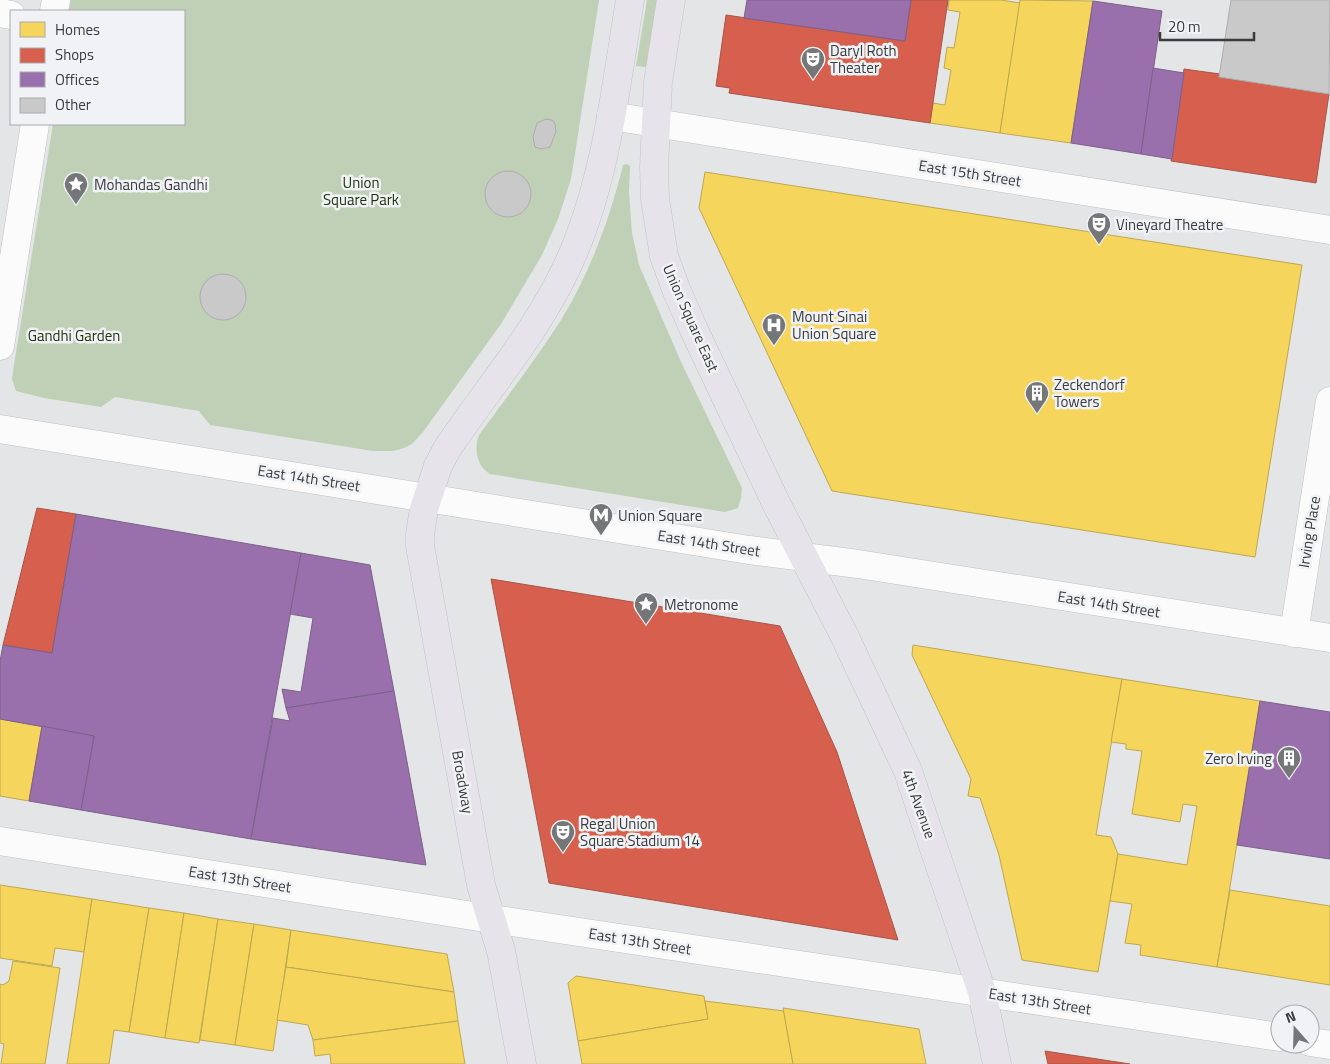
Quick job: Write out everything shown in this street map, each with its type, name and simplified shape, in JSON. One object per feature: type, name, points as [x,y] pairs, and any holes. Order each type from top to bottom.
[{"type":"main road","points":[[427,498],[438,466],[447,449],[537,322],[574,253],[594,195],[611,116],[630,0]]},
{"type":"main road","name":"Union Square East","points":[[671,0],[659,72],[656,123],[655,199],[660,238],[669,272],[684,309],[769,487],[806,558]]},
{"type":"main road","name":"Broadway","points":[[427,498],[420,534],[422,562],[481,884],[501,951],[522,1064]]},
{"type":"main road","name":"4th Avenue","points":[[806,558],[908,771],[982,992],[997,1064]]},
{"type":"street","name":"East 15th Street","points":[[611,116],[1330,230]]},
{"type":"street","points":[[0,346],[35,125]]},
{"type":"street","name":"Irving Place","points":[[1294,633],[1330,401]]},
{"type":"street","name":"East 14th Street","points":[[0,429],[806,558],[858,564],[1330,638]]},
{"type":"street","name":"East 13th Street","points":[[0,841],[492,919],[1270,1036]]},
{"type":"green space","name":"Union Square Park","points":[[71,0],[599,0],[571,179],[558,219],[542,255],[501,324],[423,432],[412,444],[393,451],[373,451],[210,425],[199,411],[115,397],[101,407],[44,398],[16,391],[12,379],[53,125],[185,125],[185,10],[69,10]]},
{"type":"green space","points":[[647,0],[657,0],[646,67],[636,66]]},
{"type":"green space","points":[[627,164],[630,166],[629,192],[632,233],[639,265],[681,362],[742,488],[738,508],[725,512],[490,474],[485,471],[477,456],[477,440],[479,435],[551,335],[581,283],[598,245],[623,165]]},
{"type":"building: Homes","points":[[949,0],[1001,0],[1020,3],[1000,133],[930,123],[933,103],[945,105],[951,70],[944,68],[947,47],[954,48],[960,12],[948,10]]},
{"type":"building: Homes","points":[[1020,0],[1093,1],[1071,143],[1000,133]]},
{"type":"building: Homes","name":"Zeckendorf Towers","points":[[705,172],[1302,265],[1255,557],[832,491],[699,208]]},
{"type":"building: Homes","points":[[913,645],[1122,679],[1096,835],[1111,837],[1118,854],[1098,972],[1022,960],[999,855],[980,798],[968,796],[971,779],[912,655]]},
{"type":"building: Homes","points":[[1122,679],[1260,701],[1217,967],[1140,955],[1141,945],[1125,943],[1132,904],[1110,901],[1118,854],[1187,865],[1197,806],[1183,804],[1180,822],[1132,814],[1142,751],[1126,749],[1126,744],[1111,742]]},
{"type":"building: Homes","points":[[0,719],[42,726],[29,801],[0,796]]},
{"type":"building: Homes","points":[[0,885],[92,899],[84,952],[55,948],[52,966],[0,958]]},
{"type":"building: Homes","points":[[1230,890],[1330,906],[1330,985],[1217,967]]},
{"type":"building: Homes","points":[[92,899],[149,908],[129,1032],[114,1030],[109,1064],[67,1064]]},
{"type":"building: Homes","points":[[149,908],[184,913],[165,1038],[129,1032]]},
{"type":"building: Homes","points":[[184,913],[218,919],[199,1043],[165,1038]]},
{"type":"building: Homes","points":[[218,919],[254,924],[235,1045],[200,1040]]},
{"type":"building: Homes","points":[[254,924],[291,930],[273,1051],[235,1045]]},
{"type":"building: Homes","points":[[291,930],[447,954],[454,992],[286,967]]},
{"type":"building: Homes","points":[[13,961],[60,968],[45,1064],[1,1064],[4,1044],[0,1043],[0,984],[3,985],[9,981]]},
{"type":"building: Homes","points":[[286,967],[454,992],[458,1021],[313,1040],[308,1025],[277,1020]]},
{"type":"building: Homes","points":[[576,976],[704,996],[708,1019],[578,1041],[568,983]]},
{"type":"building: Homes","points":[[705,1001],[784,1011],[793,1064],[582,1064],[578,1041],[708,1019]]},
{"type":"building: Homes","points":[[783,1008],[919,1029],[926,1064],[793,1064]]},
{"type":"building: Homes","points":[[458,1021],[465,1064],[331,1064],[330,1054],[315,1056],[313,1040]]},
{"type":"building: Shops","points":[[911,0],[948,0],[930,123],[729,93],[730,88],[716,86],[726,15],[905,41]]},
{"type":"building: Shops","points":[[1184,69],[1220,74],[1219,77],[1329,94],[1316,183],[1171,161]]},
{"type":"building: Shops","points":[[37,508],[76,514],[52,653],[3,645]]},
{"type":"building: Shops","points":[[491,579],[780,626],[837,752],[898,940],[549,883]]},
{"type":"building: Shops","points":[[1045,1051],[1130,1064],[1048,1064]]},
{"type":"building: Offices","points":[[747,0],[911,0],[905,41],[744,18]]},
{"type":"building: Offices","points":[[1093,1],[1162,11],[1141,154],[1071,143]]},
{"type":"building: Offices","points":[[1153,68],[1184,73],[1172,159],[1141,154]]},
{"type":"building: Offices","points":[[76,514],[301,553],[251,839],[81,810],[94,736],[0,719],[0,661],[3,645],[52,653]]},
{"type":"building: Offices","points":[[301,553],[370,565],[394,691],[286,708],[282,689],[301,692],[313,618],[290,614]]},
{"type":"building: Offices","points":[[394,691],[426,865],[251,839],[273,718],[290,721],[286,708]]},
{"type":"building: Offices","name":"Zero Irving","points":[[1260,701],[1330,712],[1330,859],[1237,845]]},
{"type":"building: Offices","points":[[42,726],[94,736],[81,810],[29,801]]},
{"type":"building: Other","points":[[1231,0],[1330,0],[1329,94],[1219,77]]},
{"type":"building: Other","points":[[546,119],[552,120],[555,124],[556,132],[550,147],[541,149],[535,147],[533,137],[537,123]]},
{"type":"building: Other","points":[[508,171],[521,175],[527,181],[531,194],[527,207],[521,213],[508,217],[495,213],[489,207],[485,194],[489,181],[495,175]]},
{"type":"building: Other","points":[[223,274],[236,278],[242,284],[246,297],[242,310],[236,316],[223,320],[210,316],[204,310],[200,297],[204,284],[210,278]]},
{"type":"place","name":"Daryl Roth Theater","points":[[813,80]]},
{"type":"place","name":"Mohandas Gandhi","points":[[76,205]]},
{"type":"place","name":"Vineyard Theatre","points":[[1099,245]]},
{"type":"place","name":"Mount Sinai Union Square","points":[[774,346]]},
{"type":"place","name":"Zeckendorf Towers","points":[[1037,414]]},
{"type":"place","name":"Union Square","points":[[601,536]]},
{"type":"place","name":"Metronome","points":[[646,625]]},
{"type":"place","name":"Zero Irving","points":[[1289,779]]},
{"type":"place","name":"Regal Union Square Stadium 14","points":[[563,853]]},
{"type":"park label","name":"Gandhi Garden","points":[[74,335]]}]
